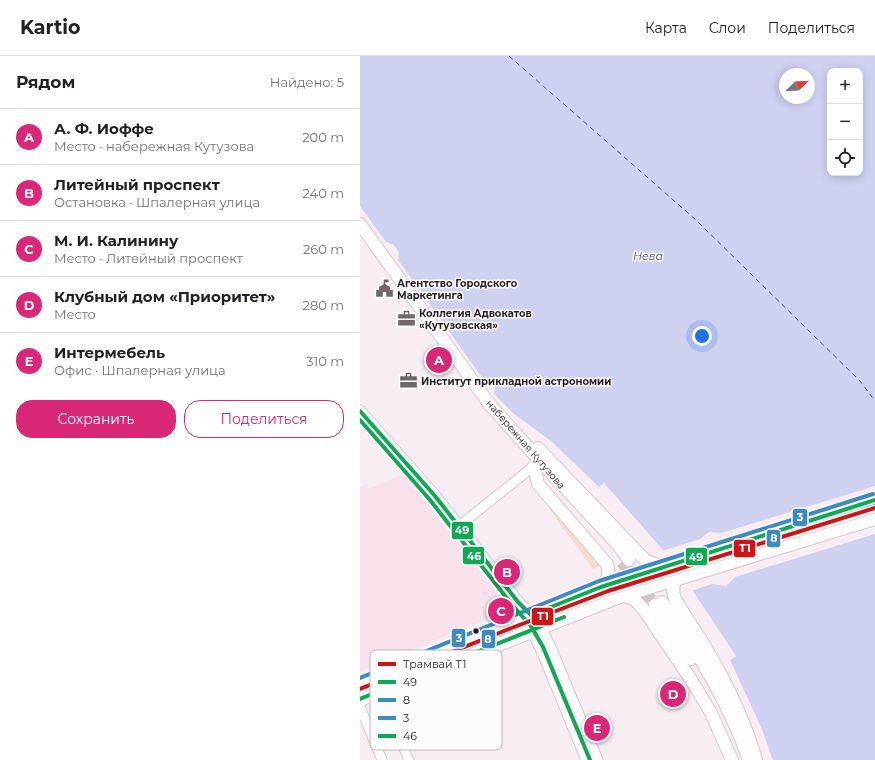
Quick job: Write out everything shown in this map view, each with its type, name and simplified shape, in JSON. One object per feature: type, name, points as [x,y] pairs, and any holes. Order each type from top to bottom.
[{"type":"main road","name":"набережная Кутузова","points":[[360,224],[490,405],[619,546],[626,561],[613,551],[534,466],[484,409],[360,238]]},
{"type":"main road","points":[[505,423],[540,449],[645,560],[658,565],[668,565]]},
{"type":"main road","points":[[534,466],[538,484],[607,564],[609,570],[607,580],[601,587]]},
{"type":"main road","points":[[444,650],[601,587],[875,500]]},
{"type":"main road","points":[[480,650],[622,595],[875,518]]},
{"type":"main road","points":[[676,579],[673,586],[675,599],[706,647],[733,696],[746,726],[756,760]]},
{"type":"main road","points":[[622,595],[629,597],[639,604],[675,655],[711,712],[732,760]]},
{"type":"main road","points":[[738,760],[723,719],[711,695],[658,604],[680,626],[716,686],[730,714],[749,760]]},
{"type":"main road","points":[[360,684],[370,680]]},
{"type":"main road","points":[[360,699],[370,694]]},
{"type":"street","points":[[360,411],[418,475],[518,602],[531,615],[541,648],[587,760]]},
{"type":"street","points":[[459,526],[534,466]]},
{"type":"street","points":[[536,628],[549,645],[597,760]]},
{"type":"street","points":[[360,707],[370,731]]},
{"type":"street","points":[[378,750],[382,760]]},
{"type":"street","points":[[405,750],[409,760]]},
{"type":"shaded area","points":[[404,474],[504,602],[501,613],[411,650],[370,650],[370,667],[360,671],[360,487],[367,484],[369,489]]},
{"type":"shaded area","points":[[553,508],[603,565],[593,569],[550,510]]},
{"type":"water","name":"Нева","points":[[360,56],[875,56],[875,760],[773,760],[761,727],[730,660],[736,656],[679,570],[604,483],[599,487],[551,441],[514,414],[494,394],[495,384],[491,379],[483,378],[481,376],[398,260],[399,252],[393,244],[386,242],[360,206]]},
{"type":"pier","points":[[875,486],[875,534],[735,577],[726,586],[712,584],[691,591],[662,551],[700,539],[709,532],[721,533]]},
{"type":"ferry route","points":[[509,56],[696,220],[860,381],[875,401]]},
{"type":"tunnel","points":[[622,562],[655,605]]},
{"type":"tram line","name":"Т1","points":[[457,650],[608,591],[875,508]]},
{"type":"tram line","points":[[468,650],[613,594],[875,513]]},
{"type":"tram line","name":"Т1","points":[[360,689],[370,685]]},
{"type":"tram line","points":[[360,694],[370,690]]},
{"type":"transit line","name":"49","points":[[360,411],[435,496],[518,602],[531,615],[601,587],[875,500]]},
{"type":"transit line","name":"46","points":[[360,420],[430,500],[513,606],[531,626],[543,647],[590,760]]},
{"type":"transit line","name":"3","points":[[429,650],[599,581],[873,494]]},
{"type":"transit line","name":"8","points":[[461,650],[603,593],[875,506]]},
{"type":"transit line","name":"49","points":[[482,650],[564,617]]},
{"type":"transit line","name":"3","points":[[360,678],[370,674]]},
{"type":"transit line","name":"8","points":[[362,690],[370,687]]},
{"type":"transit line","name":"49","points":[[360,699],[370,695]]},
{"type":"place","name":"Агентство Городского Маркетинга","points":[[384,289]]},
{"type":"place","name":"Коллегия Адвокатов «Кутузовская»","points":[[406,319]]},
{"type":"place","name":"А. Ф. Иоффе","points":[[439,360]]},
{"type":"place","name":"Институт прикладной астрономии","points":[[408,381]]},
{"type":"place","name":"Литейный проспект","points":[[507,572]]},
{"type":"place","name":"М. И. Калинину","points":[[501,611]]},
{"type":"place","name":"Клубный дом «Приоритет»","points":[[673,694]]},
{"type":"place","name":"Интермебель","points":[[597,728]]}]
